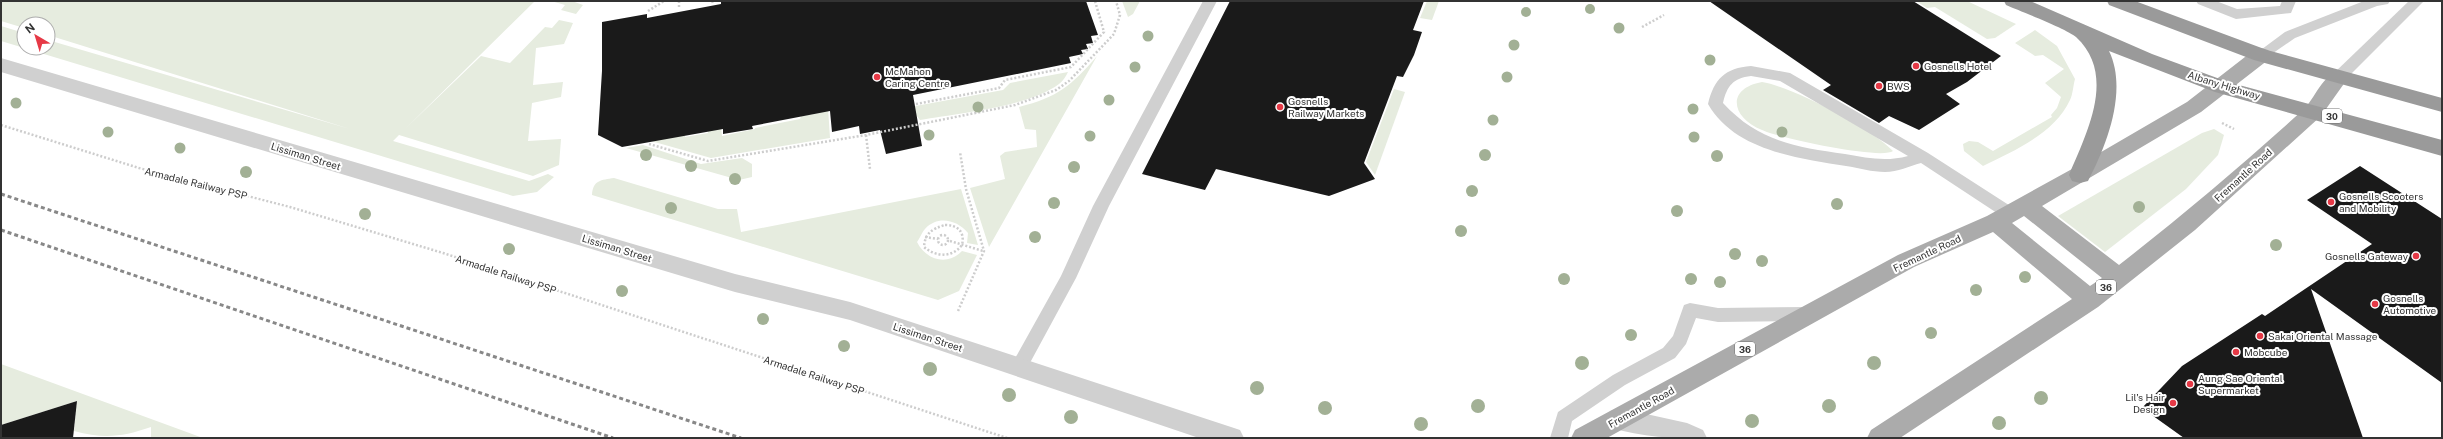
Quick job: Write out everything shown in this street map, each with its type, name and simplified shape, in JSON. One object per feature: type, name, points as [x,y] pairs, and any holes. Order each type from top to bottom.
[{"type":"highway","name":"Albany Highway","points":[[2013,1],[2145,59],[2222,87],[2314,111],[2442,148]]},
{"type":"highway","points":[[2116,1],[2261,55],[2338,78],[2442,105]]},
{"type":"highway","points":[[2080,175],[2100,121],[2108,81],[2100,52],[2082,31]]},
{"type":"main road","name":"Fremantle Road","points":[[1584,438],[1906,261],[2009,213],[2080,175],[2184,114],[2222,87],[2261,55]]},
{"type":"main road","name":"Fremantle Road","points":[[1880,438],[2090,300],[2119,278],[2242,176],[2314,111],[2338,78]]},
{"type":"main road","points":[[2009,213],[2119,278]]},
{"type":"main road","points":[[2009,213],[2090,300]]},
{"type":"street","name":"Lissiman Street","points":[[1,65],[735,283],[850,311],[1231,438]]},
{"type":"street","points":[[1619,419],[1687,434],[1694,438]]},
{"type":"lane","points":[[1019,367],[1068,278],[1101,206],[1210,1]]},
{"type":"lane","points":[[2203,1],[2236,14],[2286,10],[2289,1]]},
{"type":"lane","points":[[2261,55],[2290,35],[2377,1]]},
{"type":"lane","points":[[2338,78],[2417,1]]},
{"type":"lane","points":[[1924,157],[1886,166],[1816,156],[1780,148],[1748,135],[1728,121],[1715,104],[1716,90],[1728,78],[1741,71],[1762,71],[1785,77],[1924,157],[2009,213]]},
{"type":"lane","points":[[1559,438],[1564,417],[1619,380],[1669,353],[1680,339],[1690,310],[1718,315],[1808,314]]},
{"type":"path","points":[[648,11],[664,1]]},
{"type":"path","points":[[679,1],[679,9]]},
{"type":"path","points":[[916,104],[999,88],[1005,80],[1072,67],[1104,32],[1095,1]]},
{"type":"path","points":[[649,144],[708,161],[866,135],[1015,105],[1056,90],[1069,81],[1114,34],[1120,15],[1116,1]]},
{"type":"path","points":[[1642,27],[1664,15]]},
{"type":"path","points":[[2215,119],[2234,129]]},
{"type":"path","name":"Armadale Railway PSP","points":[[1,125],[139,168],[290,207],[443,253],[1007,438]]},
{"type":"path","points":[[866,135],[870,169]]},
{"type":"path","points":[[958,311],[984,251],[966,189],[960,152]]},
{"type":"path","points":[[952,225],[964,235],[962,245],[946,256],[932,254],[924,247],[925,237],[928,232],[939,226],[952,225]]},
{"type":"path","points":[[925,237],[938,239],[944,236],[948,237],[950,241],[984,251]]},
{"type":"path","points":[[938,239],[940,245],[950,241]]},
{"type":"shaded area","points":[[1,1],[535,1],[405,129],[481,56],[510,63],[545,27],[552,28],[559,20],[573,23],[564,44],[536,48],[533,85],[563,82],[561,97],[532,103],[528,141],[561,139],[559,165],[533,176],[399,135],[393,141],[529,181],[548,174],[554,177],[537,192],[513,196],[50,56],[56,56],[56,42],[350,129],[56,37],[56,16],[16,16],[16,26],[1,21]]},
{"type":"shaded area","points":[[551,1],[572,1],[583,5],[576,14],[561,10],[565,5]]},
{"type":"shaded area","points":[[1122,1],[1140,1],[1133,14],[1128,17]]},
{"type":"shaded area","points":[[1427,1],[1439,1],[1432,20],[1420,18]]},
{"type":"shaded area","points":[[1916,1],[1967,1],[2016,24],[1995,38],[1987,39],[1935,7],[1927,8]]},
{"type":"shaded area","points":[[1,26],[16,31],[16,46],[1,41]]},
{"type":"shaded area","points":[[2035,30],[2057,46],[2075,79],[2071,98],[2063,112],[2044,131],[2008,154],[1983,166],[1964,151],[1963,144],[1969,141],[1978,142],[1993,151],[2052,117],[2051,115],[2057,108],[2061,97],[2045,83],[2064,69],[2043,55],[2035,56],[2015,43]]},
{"type":"shaded area","points":[[1097,56],[989,247],[970,188],[1005,179],[1000,156],[1005,152],[1037,147],[1036,130],[1025,129],[1019,107],[1044,99],[1063,89],[1071,83]]},
{"type":"shaded area","points":[[1068,72],[1060,83],[1046,92],[1012,104],[920,120],[910,107],[1003,90],[1010,83]]},
{"type":"shaded area","points":[[1762,82],[1776,85],[1811,100],[1850,120],[1868,131],[1893,151],[1885,153],[1870,153],[1829,147],[1772,134],[1752,125],[1739,111],[1737,104],[1738,97],[1742,91],[1750,86]]},
{"type":"shaded area","points":[[1394,89],[1405,92],[1375,175],[1366,162]]},
{"type":"shaded area","points":[[828,107],[830,138],[711,158],[651,141],[685,131],[685,137],[708,133],[708,129],[721,127],[722,136],[800,119],[801,116],[814,114],[816,111]]},
{"type":"shaded area","points":[[2214,129],[2224,135],[2218,155],[2186,189],[2105,252],[2058,216],[2202,133]]},
{"type":"shaded area","points":[[643,145],[701,164],[742,158],[752,164],[752,177],[739,180],[626,148]]},
{"type":"shaded area","points":[[614,178],[718,209],[737,209],[741,232],[961,189],[978,245],[967,243],[968,233],[953,222],[947,221],[936,222],[930,225],[924,230],[917,242],[925,253],[937,259],[950,259],[962,251],[977,255],[959,291],[938,300],[592,195],[594,186],[598,182]]},
{"type":"shaded area","points":[[1,364],[203,438],[151,438],[151,427],[131,433],[113,436],[85,434],[74,431],[77,401],[1,425]]},
{"type":"building","name":"McMahon Caring Centre","points":[[721,1],[1086,1],[1098,35],[1091,36],[1093,43],[1086,44],[1088,49],[1081,50],[1083,54],[1069,57],[1071,63],[913,95],[922,146],[886,154],[880,130],[860,134],[859,126],[832,132],[830,111],[752,126],[753,129],[723,134],[723,129],[622,147],[598,135],[602,71],[602,22],[647,14],[647,18],[721,4]]},
{"type":"building","name":"Gosnells Railway Markets","points":[[1230,1],[1424,1],[1413,30],[1422,32],[1414,55],[1403,77],[1397,76],[1364,163],[1375,179],[1329,196],[1216,169],[1205,190],[1142,174]]},
{"type":"building","name":"Gosnells Hotel","points":[[1709,1],[1913,1],[2001,56],[1967,82],[1946,94],[1960,104],[1919,130],[1889,116],[1879,123],[1823,90],[1831,85]]},
{"type":"building","points":[[2360,166],[2442,219],[2442,383],[2311,289],[2363,438],[2184,438],[2142,408],[2182,366],[2262,314],[2265,316],[2372,244],[2307,200]]},
{"type":"building","points":[[77,401],[73,438],[1,438],[1,425]]},
{"type":"railway","points":[[1,194],[741,438]]},
{"type":"railway","points":[[1,230],[613,438]]},
{"type":"place","name":"Gosnells Hotel","points":[[1916,66]]},
{"type":"place","name":"McMahon Caring Centre","points":[[877,77]]},
{"type":"place","name":"BWS","points":[[1879,86]]},
{"type":"place","name":"Gosnells Railway Markets","points":[[1280,107]]},
{"type":"place","name":"Gosnells Scooters and Mobility","points":[[2331,202]]},
{"type":"place","name":"Gosnells Gateway","points":[[2416,256]]},
{"type":"place","name":"Gosnells Automotive","points":[[2375,304]]},
{"type":"place","name":"Sakai Oriental Massage","points":[[2260,336]]},
{"type":"place","name":"Mobcube","points":[[2236,352]]},
{"type":"place","name":"Aung Sae Oriental Supermarket","points":[[2190,384]]},
{"type":"place","name":"Lil's Hair Design","points":[[2173,403]]}]
